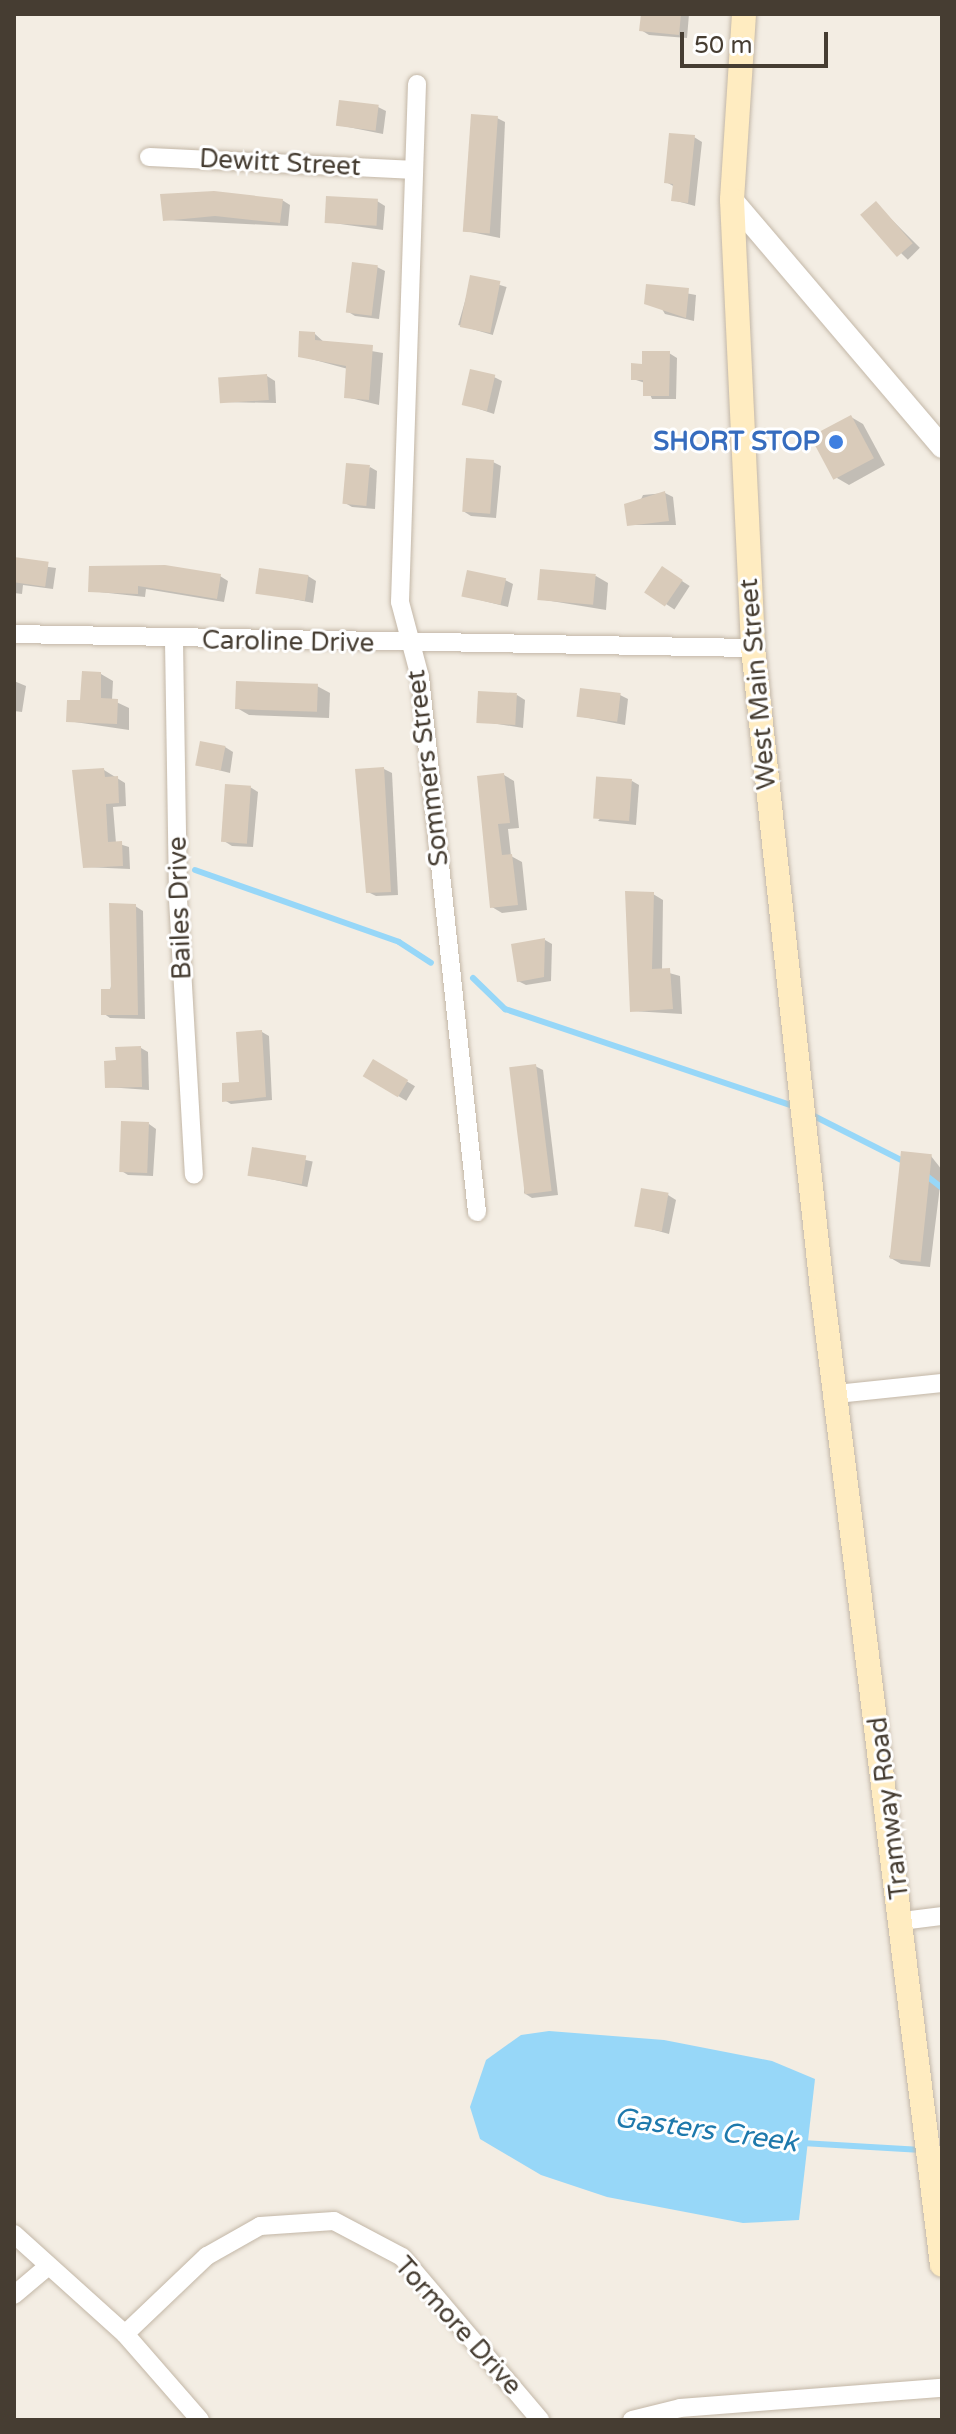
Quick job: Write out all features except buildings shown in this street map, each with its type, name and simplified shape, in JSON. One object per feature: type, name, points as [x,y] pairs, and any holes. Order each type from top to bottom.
[{"type":"main road","name":"West Main Street","points":[[744,14],[732,200],[753,648],[830,1352]]},
{"type":"main road","name":"Tramway Road","points":[[830,1352],[942,2265]]},
{"type":"street","name":"Sommers Street","points":[[417,84],[400,602],[411,644],[477,1212]]},
{"type":"street","name":"Dewitt Street","points":[[149,157],[412,170]]},
{"type":"street","points":[[732,200],[942,447]]},
{"type":"street","name":"Caroline Drive","points":[[14,634],[174,641],[753,648]]},
{"type":"street","name":"Bailes Drive","points":[[174,641],[178,899],[194,1175]]},
{"type":"street","points":[[836,1394],[942,1383]]},
{"type":"street","points":[[902,1921],[942,1916]]},
{"type":"street","name":"Tormore Drive","points":[[125,2334],[207,2256],[260,2226],[334,2221],[402,2257],[540,2420]]},
{"type":"street","points":[[14,2234],[46,2268],[125,2334],[200,2420]]},
{"type":"street","points":[[14,2295],[46,2268]]},
{"type":"street","points":[[632,2420],[680,2408],[942,2388]]},
{"type":"water","points":[[549,2031],[664,2040],[772,2061],[815,2079],[799,2220],[743,2223],[607,2197],[541,2175],[480,2139],[470,2107],[486,2060],[521,2035]]},
{"type":"waterway","points":[[195,870],[399,942],[431,963]]},
{"type":"waterway","points":[[473,978],[505,1009],[796,1107]]},
{"type":"waterway","points":[[810,1114],[907,1163]]},
{"type":"waterway","points":[[923,1173],[942,1188]]},
{"type":"waterway","name":"Gasters Creek","points":[[802,2143],[922,2150]]},
{"type":"place","name":"SHORT STOP","points":[[836,442]]}]
